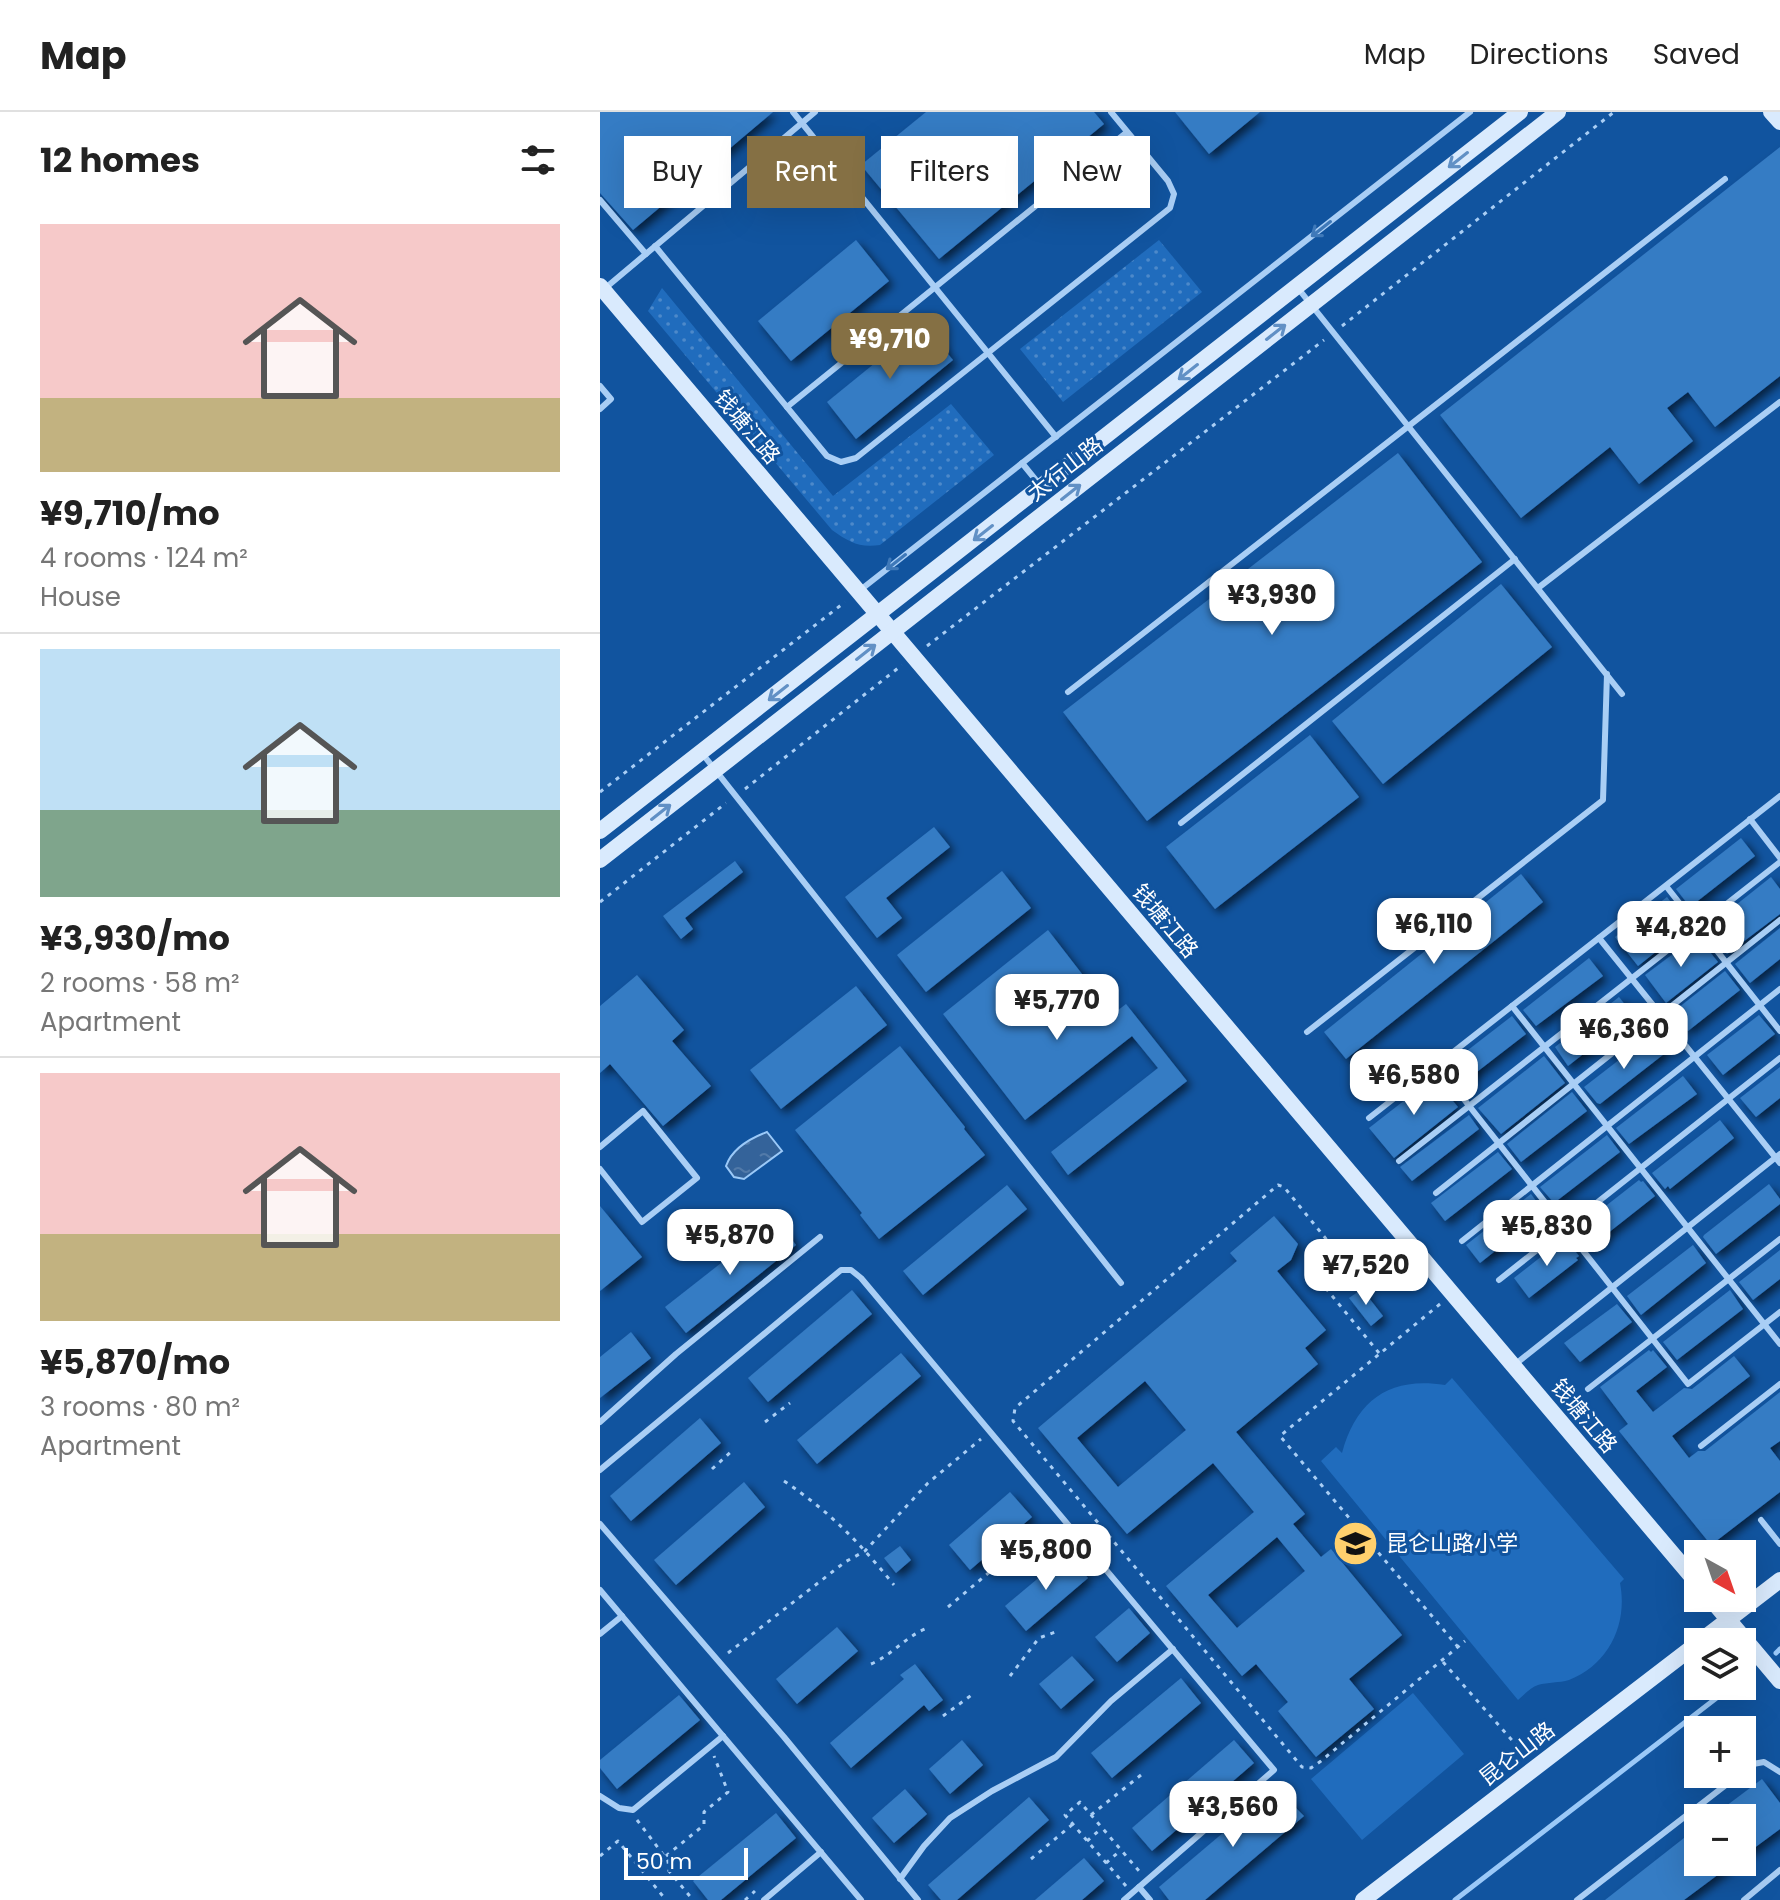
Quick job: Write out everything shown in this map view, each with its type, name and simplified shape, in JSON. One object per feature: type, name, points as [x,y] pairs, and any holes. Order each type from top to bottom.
[{"type":"street","name":"太行山路","points":[[600,831],[1520,112]]},
{"type":"street","name":"太行山路","points":[[600,860],[1558,112]]},
{"type":"street","points":[[1771,112],[1780,122]]},
{"type":"street","name":"钱塘江路","points":[[602,288],[1684,1568]]},
{"type":"street","name":"昆仑山路","points":[[1363,1900],[1780,1580]]},
{"type":"street","points":[[1722,1612],[1780,1681]]},
{"type":"lane","points":[[793,112],[1056,437]]},
{"type":"lane","points":[[602,288],[815,112]]},
{"type":"lane","points":[[655,246],[827,456],[841,462],[856,458],[1170,208],[1174,194],[1168,181],[1111,112]]},
{"type":"lane","points":[[857,592],[1470,112]]},
{"type":"lane","points":[[787,407],[1127,132]]},
{"type":"lane","points":[[1068,692],[1725,179]]},
{"type":"lane","points":[[600,200],[646,254]]},
{"type":"lane","points":[[1297,287],[1622,694]]},
{"type":"lane","points":[[600,386],[611,399],[600,409]]},
{"type":"lane","points":[[1538,588],[1780,402]]},
{"type":"lane","points":[[1022,463],[1041,487]]},
{"type":"lane","points":[[1181,823],[1515,559]]},
{"type":"lane","points":[[1307,1032],[1603,800],[1607,674]]},
{"type":"lane","points":[[701,752],[1121,1283]]},
{"type":"lane","points":[[1369,1118],[1780,796]]},
{"type":"lane","points":[[1399,1161],[1780,860],[1750,819]]},
{"type":"lane","points":[[1666,886],[1780,1031]]},
{"type":"lane","points":[[1436,1193],[1780,920]]},
{"type":"lane","points":[[1513,1366],[1779,1159],[1599,938]]},
{"type":"lane","points":[[1462,1241],[1780,989]]},
{"type":"lane","points":[[1512,1006],[1780,1344]]},
{"type":"lane","points":[[1499,1280],[1780,1058]]},
{"type":"lane","points":[[1437,1065],[1688,1384],[1780,1312]]},
{"type":"lane","points":[[600,1147],[643,1111],[697,1178],[642,1222],[600,1169]]},
{"type":"lane","points":[[600,1422],[676,1354],[820,1237]]},
{"type":"lane","points":[[1588,1389],[1780,1239]]},
{"type":"lane","points":[[600,1470],[841,1270],[851,1270],[861,1278],[1274,1770],[1124,1900]]},
{"type":"lane","points":[[1701,1446],[1780,1384]]},
{"type":"lane","points":[[1761,1520],[1780,1544]]},
{"type":"lane","points":[[600,1524],[918,1900]]},
{"type":"lane","points":[[600,1590],[861,1900]]},
{"type":"lane","points":[[600,1634],[622,1616]]},
{"type":"lane","points":[[900,1879],[950,1818],[992,1791],[1056,1757],[1111,1701],[1173,1649]]},
{"type":"lane","points":[[600,1796],[619,1808],[633,1810],[723,1736]]},
{"type":"lane","points":[[1756,1763],[1764,1762],[1780,1772]]},
{"type":"lane","points":[[1577,1900],[1722,1788]]},
{"type":"lane","points":[[764,1900],[821,1852]]},
{"type":"lane","points":[[1744,1900],[1780,1870]]},
{"type":"lane","points":[[1139,1887],[1150,1900]]},
{"type":"path","points":[[600,902],[1614,112]]},
{"type":"path","points":[[600,792],[857,592]]},
{"type":"path","points":[[1379,1353],[1310,1269],[1331,1252],[1331,1245],[1284,1187],[1278,1185],[1015,1408],[1013,1421],[1302,1767],[1311,1768],[1321,1761],[1465,1641]]},
{"type":"path","points":[[1452,1294],[1280,1436],[1458,1647]]},
{"type":"path","points":[[765,1422],[790,1403]]},
{"type":"path","points":[[718,1661],[845,1562],[865,1551],[928,1483],[990,1432]]},
{"type":"path","points":[[712,1469],[734,1449]]},
{"type":"path","points":[[784,1481],[821,1506],[894,1585]]},
{"type":"path","points":[[948,1607],[992,1570]]},
{"type":"path","points":[[871,1664],[887,1657],[899,1644],[925,1629]]},
{"type":"path","points":[[1010,1676],[1039,1638],[1058,1631]]},
{"type":"path","points":[[1442,1661],[1536,1767]]},
{"type":"path","points":[[943,1716],[973,1694]]},
{"type":"path","points":[[665,1857],[704,1825],[704,1812],[728,1792],[714,1756],[730,1743]]},
{"type":"path","points":[[1091,1815],[1141,1775]]},
{"type":"path","points":[[1132,1893],[1065,1815],[1080,1802],[1147,1880]]},
{"type":"path","points":[[647,1812],[636,1822],[665,1857],[669,1871],[693,1900]]},
{"type":"path","points":[[1031,1859],[1073,1824]]},
{"type":"path","points":[[1087,1841],[1102,1828]]},
{"type":"path","points":[[600,1856],[618,1841],[666,1900]]},
{"type":"path","points":[[1106,1863],[1121,1850]]},
{"type":"shaded area","points":[[1159,240],[1202,292],[1063,402],[1020,349]]},
{"type":"shaded area","points":[[662,288],[833,496],[951,404],[994,455],[880,545],[866,546],[849,541],[832,530],[648,311]]},
{"type":"shaded area","points":[[1452,1378],[1624,1579],[1620,1583],[1622,1598],[1618,1627],[1605,1653],[1583,1673],[1569,1680],[1535,1686],[1518,1700],[1321,1461],[1336,1447],[1342,1453],[1356,1419],[1378,1396],[1408,1384],[1445,1385]]},
{"type":"shaded area","points":[[1413,1693],[1464,1754],[1362,1840],[1311,1779]]},
{"type":"water","points":[[767,1132],[782,1151],[744,1179],[734,1177],[726,1166],[733,1154]]},
{"type":"building","points":[[600,112],[773,112],[731,147],[731,136],[624,136],[624,208],[659,208],[633,230],[600,193]]},
{"type":"building","points":[[926,112],[1094,112],[1104,124],[1089,136],[1034,136],[1034,181],[1018,194],[1018,136],[897,136]]},
{"type":"building","points":[[1175,112],[1260,112],[1209,154]]},
{"type":"building","points":[[1780,147],[1780,376],[1715,427],[1688,392],[1667,408],[1693,441],[1639,484],[1610,447],[1521,518],[1440,415]]},
{"type":"building","points":[[881,149],[881,189],[865,170],[865,162]]},
{"type":"building","points":[[897,208],[1001,208],[939,259]]},
{"type":"building","points":[[856,240],[889,281],[791,361],[758,321]]},
{"type":"building","points":[[923,324],[953,360],[856,439],[827,402]]},
{"type":"building","points":[[1398,453],[1482,562],[1147,821],[1063,712]]},
{"type":"building","points":[[1501,584],[1552,647],[1383,784],[1332,721]]},
{"type":"building","points":[[1310,735],[1359,797],[1215,909],[1166,847]]},
{"type":"building","points":[[934,827],[950,847],[886,898],[902,918],[877,938],[845,897]]},
{"type":"building","points":[[1741,838],[1755,856],[1690,907],[1676,889]]},
{"type":"building","points":[[735,861],[743,872],[685,918],[693,929],[681,939],[663,916]]},
{"type":"building","points":[[1002,871],[1031,908],[926,992],[897,955]]},
{"type":"building","points":[[1521,874],[1543,902],[1346,1059],[1324,1032]]},
{"type":"building","points":[[1771,877],[1780,889],[1780,914],[1727,954],[1707,928]]},
{"type":"building","points":[[1667,897],[1681,915],[1678,917],[1686,928],[1638,966],[1615,937]]},
{"type":"building","points":[[1780,928],[1780,959],[1750,983],[1735,964]]},
{"type":"building","points":[[1048,930],[1113,1014],[1126,1004],[1187,1081],[1068,1175],[1051,1152],[1158,1068],[1132,1036],[1025,1120],[943,1014]]},
{"type":"building","points":[[1697,936],[1718,962],[1666,1003],[1645,975]]},
{"type":"building","points":[[1589,958],[1603,976],[1536,1026],[1523,1010]]},
{"type":"building","points":[[1725,971],[1740,990],[1688,1031],[1673,1012]]},
{"type":"building","points":[[637,975],[684,1030],[672,1041],[711,1086],[663,1126],[610,1064],[600,1073],[600,1006]]},
{"type":"building","points":[[856,986],[887,1025],[781,1109],[750,1070]]},
{"type":"building","points":[[1619,997],[1633,1015],[1568,1066],[1555,1047]]},
{"type":"building","points":[[1759,1015],[1775,1034],[1723,1075],[1707,1055]]},
{"type":"building","points":[[1512,1016],[1526,1034],[1460,1085],[1446,1067]]},
{"type":"building","points":[[1650,1036],[1664,1054],[1600,1104],[1597,1103],[1584,1087]]},
{"type":"building","points":[[900,1046],[985,1155],[879,1239],[860,1215],[862,1213],[795,1130]]},
{"type":"building","points":[[1544,1056],[1565,1083],[1501,1134],[1478,1108]]},
{"type":"building","points":[[1780,1067],[1780,1098],[1756,1117],[1740,1098]]},
{"type":"building","points":[[1437,1075],[1458,1107],[1394,1158],[1369,1128]]},
{"type":"building","points":[[1683,1076],[1697,1094],[1629,1144],[1616,1128]]},
{"type":"building","points":[[1572,1092],[1587,1111],[1521,1162],[1507,1144]]},
{"type":"building","points":[[1469,1115],[1479,1129],[1412,1181],[1400,1167]]},
{"type":"building","points":[[1720,1120],[1734,1138],[1670,1189],[1668,1186],[1665,1189],[1652,1173]]},
{"type":"building","points":[[1607,1135],[1620,1152],[1554,1203],[1540,1187]]},
{"type":"building","points":[[1498,1152],[1512,1169],[1445,1221],[1431,1203]]},
{"type":"building","points":[[1639,1180],[1655,1196],[1589,1248],[1575,1230]]},
{"type":"building","points":[[1769,1184],[1780,1199],[1780,1204],[1716,1254],[1704,1235]]},
{"type":"building","points":[[1007,1185],[1027,1209],[923,1295],[903,1271]]},
{"type":"building","points":[[1531,1194],[1544,1212],[1480,1263],[1466,1245]]},
{"type":"building","points":[[600,1206],[642,1257],[600,1291]]},
{"type":"building","points":[[1274,1216],[1298,1244],[1291,1260],[1277,1271],[1326,1330],[1305,1348],[1318,1364],[1236,1432],[1305,1514],[1293,1524],[1321,1557],[1331,1549],[1402,1635],[1349,1679],[1374,1709],[1316,1757],[1278,1711],[1288,1702],[1256,1664],[1242,1676],[1166,1586],[1254,1512],[1213,1463],[1127,1534],[1038,1428],[1237,1261],[1230,1253]],"holes":[[[1145,1381],[1186,1430],[1118,1487],[1077,1438]],[[1277,1537],[1305,1571],[1237,1628],[1208,1595]]]},
{"type":"building","points":[[776,1220],[796,1245],[686,1333],[665,1307]]},
{"type":"building","points":[[1565,1238],[1579,1256],[1576,1258],[1578,1260],[1529,1298],[1514,1278]]},
{"type":"building","points":[[1693,1245],[1706,1263],[1641,1315],[1627,1296]]},
{"type":"building","points":[[1780,1250],[1780,1279],[1753,1300],[1739,1282]]},
{"type":"building","points":[[1362,1289],[1383,1316],[1371,1326],[1349,1298]]},
{"type":"building","points":[[852,1290],[872,1314],[768,1402],[748,1378]]},
{"type":"building","points":[[1730,1290],[1743,1309],[1677,1360],[1663,1342]]},
{"type":"building","points":[[1617,1304],[1632,1322],[1580,1362],[1564,1343]]},
{"type":"building","points":[[631,1332],[651,1358],[600,1398],[600,1357]]},
{"type":"building","points":[[1653,1350],[1667,1367],[1636,1391],[1653,1412],[1684,1388],[1692,1389],[1734,1356],[1750,1376],[1672,1436],[1689,1458],[1698,1451],[1705,1451],[1780,1392],[1780,1441],[1770,1448],[1780,1461],[1780,1492],[1718,1540],[1707,1540],[1619,1431],[1628,1424],[1600,1387]]},
{"type":"building","points":[[901,1353],[921,1376],[817,1464],[797,1440]]},
{"type":"building","points":[[700,1418],[721,1443],[631,1521],[610,1496]]},
{"type":"building","points":[[744,1482],[765,1507],[676,1585],[654,1560]]},
{"type":"building","points":[[1010,1492],[1032,1517],[970,1570],[949,1545]]},
{"type":"building","points":[[900,1546],[911,1560],[896,1573],[884,1558]]},
{"type":"building","points":[[1067,1554],[1088,1578],[1026,1631],[1005,1606]]},
{"type":"building","points":[[1129,1608],[1150,1633],[1117,1662],[1095,1637]]},
{"type":"building","points":[[837,1627],[858,1651],[797,1704],[776,1679]]},
{"type":"building","points":[[1072,1656],[1094,1680],[1061,1709],[1039,1684]]},
{"type":"building","points":[[915,1664],[943,1700],[929,1711],[924,1705],[851,1768],[830,1743],[904,1679],[900,1675]]},
{"type":"building","points":[[1181,1678],[1201,1703],[1112,1778],[1091,1753]]},
{"type":"building","points":[[679,1695],[700,1720],[617,1789],[600,1768],[600,1760]]},
{"type":"building","points":[[962,1740],[983,1765],[950,1794],[929,1769]]},
{"type":"building","points":[[1234,1740],[1254,1763],[1152,1851],[1132,1828]]},
{"type":"building","points":[[1762,1779],[1780,1803],[1780,1829],[1756,1847],[1756,1804],[1729,1804],[1750,1788],[1756,1788],[1756,1784]]},
{"type":"building","points":[[1276,1788],[1304,1816],[1205,1900],[1169,1900],[1159,1887]]},
{"type":"building","points":[[905,1789],[927,1814],[894,1843],[872,1818]]},
{"type":"building","points":[[1029,1797],[1049,1820],[957,1900],[941,1900],[928,1885]]},
{"type":"building","points":[[776,1813],[796,1838],[721,1900],[708,1900],[693,1881]]},
{"type":"building","points":[[1684,1838],[1684,1876],[1716,1876],[1684,1900],[1605,1900]]},
{"type":"building","points":[[1084,1858],[1104,1881],[1082,1900],[1035,1900]]},
{"type":"waterway","points":[[1776,1653],[1780,1649]]},
{"type":"waterway","points":[[1455,1900],[1714,1700]]},
{"type":"place","name":"昆仑山路小学","points":[[1355,1543]]}]
